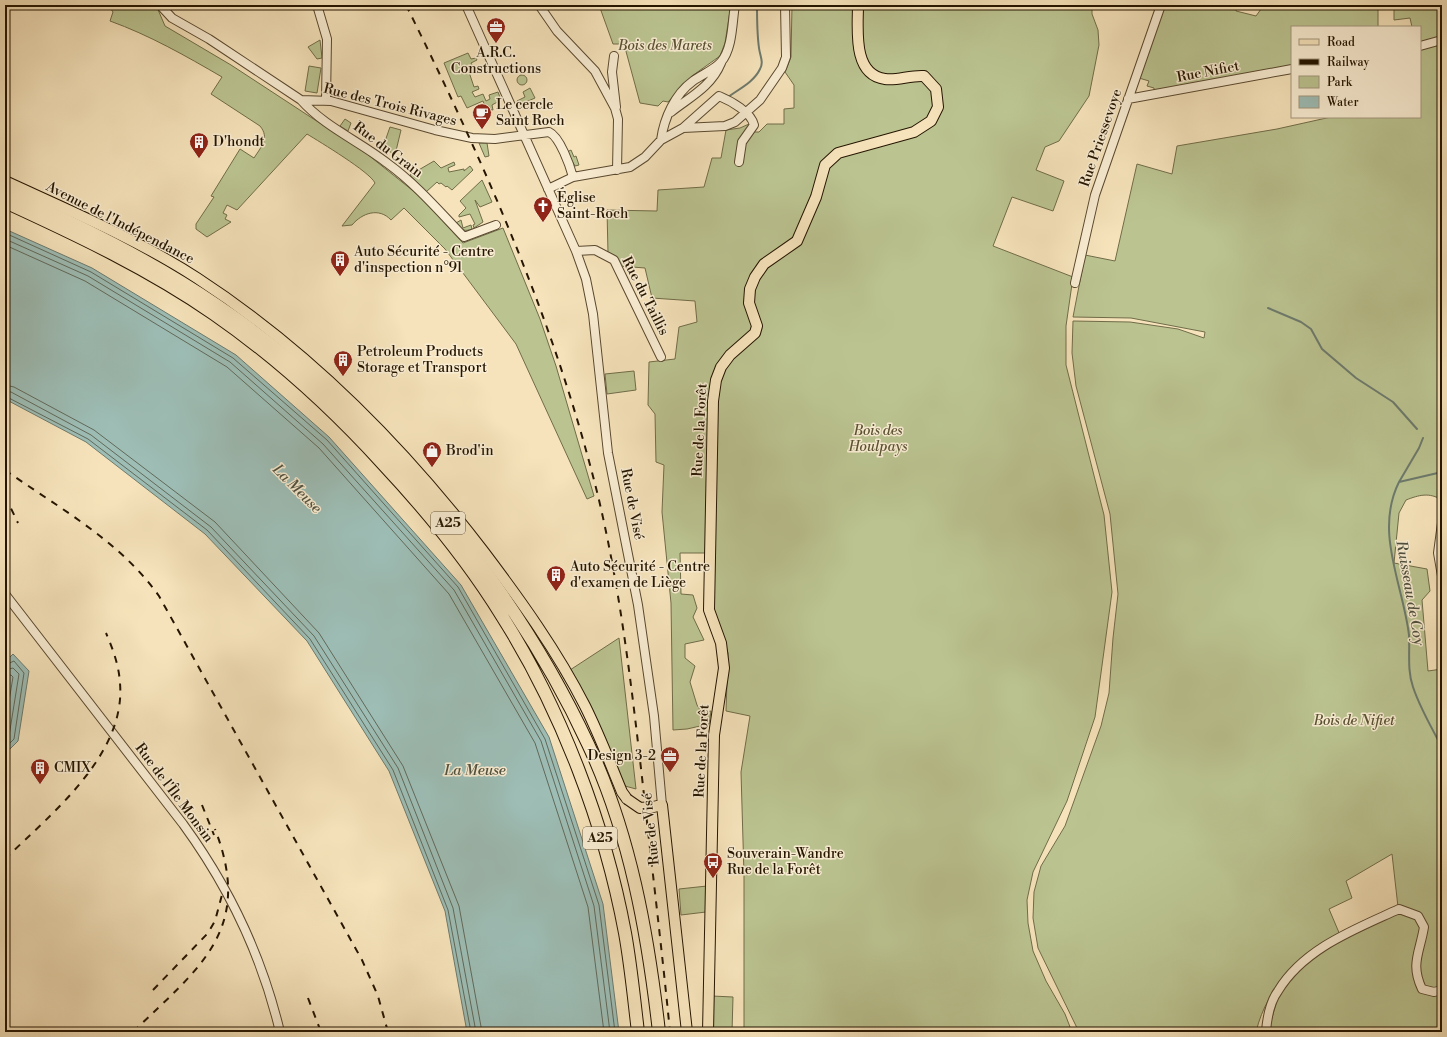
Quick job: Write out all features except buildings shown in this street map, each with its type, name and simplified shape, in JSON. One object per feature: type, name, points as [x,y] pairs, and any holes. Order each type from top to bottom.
[{"type":"highway","name":"A25","points":[[5,192],[80,227],[167,273],[219,306],[275,348],[319,386],[366,431],[410,477],[459,538],[537,648],[589,745],[612,804],[630,863],[645,930],[659,1032]]},
{"type":"highway","name":"A25","points":[[5,202],[110,252],[163,281],[214,314],[268,355],[313,393],[359,437],[411,494],[456,549],[503,617],[544,692],[571,752],[592,811],[610,869],[625,932],[638,1032]]},
{"type":"main road","name":"Rue de la Forêt","points":[[708,1032],[714,735],[724,668],[721,643],[709,610],[713,401],[716,380],[730,354],[755,333],[757,326],[749,303],[750,289],[764,264],[797,241],[816,197],[825,165],[838,153],[914,132],[931,121],[938,107],[936,88],[924,76],[912,75],[895,79],[883,79],[867,69],[861,58],[858,41],[858,5]]},
{"type":"main road","name":"Avenue de l'Indépendance","points":[[5,181],[78,214],[158,255],[223,295],[289,345],[343,392],[415,466],[462,523],[533,620],[585,706],[622,792],[627,799],[640,808],[658,806]]},
{"type":"main road","name":"Rue de Visé","points":[[658,806],[687,1032]]},
{"type":"street","name":"Rue des Trois Rivages","points":[[160,5],[172,18],[209,39],[301,100],[326,100],[468,137],[495,139],[543,132],[553,134],[560,146],[573,177]]},
{"type":"street","points":[[316,5],[327,39],[326,100]]},
{"type":"street","name":"Rue de Visé","points":[[466,5],[576,251],[586,279],[592,314],[608,454],[638,605],[655,723],[658,806]]},
{"type":"street","points":[[539,5],[557,31],[595,70],[616,108]]},
{"type":"street","points":[[670,113],[703,88],[715,74],[729,46],[735,5]]},
{"type":"street","points":[[683,128],[725,126],[735,122],[760,100],[782,68],[786,57],[785,5]]},
{"type":"street","name":"Rue Priessevoye","points":[[1075,283],[1095,195],[1161,5]]},
{"type":"street","points":[[1421,46],[1438,41]]},
{"type":"street","points":[[614,56],[612,72],[618,119],[618,170]]},
{"type":"street","points":[[661,140],[675,100],[681,91],[721,62]]},
{"type":"street","name":"Rue Nifiet","points":[[1128,99],[1291,69]]},
{"type":"street","points":[[548,189],[573,177],[618,170],[637,164],[661,140],[683,128],[719,96],[746,113],[753,120],[754,125],[742,142],[740,162]]},
{"type":"street","name":"Rue du Grain","points":[[301,100],[313,113],[388,163],[418,188],[464,237],[496,224]]},
{"type":"street","name":"Rue du Taillis","points":[[576,251],[595,250],[614,260],[661,357]]},
{"type":"street","points":[[1442,523],[1438,553],[1442,576]]},
{"type":"street","name":"Rue de l'Île Monsin","points":[[5,594],[183,824],[208,861],[228,895],[248,935],[264,977],[280,1032]]},
{"type":"street","points":[[1266,1032],[1267,1020],[1277,991],[1299,966],[1331,942],[1399,908],[1418,916],[1424,927],[1422,942],[1417,952],[1416,976],[1422,989],[1434,992],[1442,990]]},
{"type":"green space","points":[[108,5],[156,5],[165,26],[231,65],[367,154],[422,198],[463,243],[503,228],[540,319],[556,366],[594,496],[587,499],[516,344],[445,249],[404,208],[391,220],[381,214],[371,213],[361,217],[352,225],[342,226],[375,183],[364,172],[344,157],[307,134],[237,210],[227,205],[223,213],[227,215],[225,219],[231,222],[207,237],[196,229],[196,224],[214,197],[211,196],[240,149],[254,158],[262,146],[264,138],[263,130],[260,126],[211,94],[222,77],[153,39],[110,21],[113,12]]},
{"type":"green space","name":"Bois des Marets","points":[[599,5],[731,5],[725,43],[720,56],[692,76],[668,102],[663,101],[658,106],[640,103],[624,44],[613,44]]},
{"type":"green space","name":"Bois des Houlpays","points":[[792,5],[1092,5],[1092,14],[1098,30],[1099,45],[1089,96],[1059,141],[1045,147],[1036,170],[1064,181],[1053,211],[1012,197],[993,246],[1073,277],[1066,326],[1066,365],[1104,515],[1112,592],[1095,717],[1067,801],[1033,872],[1027,900],[1028,923],[1033,951],[1046,981],[1065,1014],[1072,1032],[744,1032],[744,875],[741,772],[750,716],[726,711],[728,653],[713,609],[714,553],[680,553],[681,594],[693,595],[697,608],[693,617],[704,640],[685,644],[685,658],[695,666],[690,682],[697,705],[702,713],[711,711],[709,724],[687,729],[673,730],[671,603],[662,512],[664,465],[656,462],[655,414],[648,405],[649,362],[675,359],[679,327],[697,322],[695,301],[652,298],[645,268],[620,266],[608,253],[607,210],[657,211],[658,190],[704,187],[712,158],[721,158],[726,130],[740,128],[749,124],[754,132],[759,132],[767,124],[784,124],[784,109],[794,108],[794,85],[785,72],[791,57]]},
{"type":"green space","points":[[1164,5],[1236,5],[1236,11],[1256,16],[1264,5],[1378,5],[1378,26],[1291,26],[1291,66],[1154,93],[1154,88],[1147,86],[1149,81],[1139,78]]},
{"type":"green space","points":[[1394,5],[1442,5],[1442,39],[1421,45],[1421,26],[1412,26],[1410,18],[1394,20]]},
{"type":"green space","points":[[320,40],[322,58],[317,59],[308,47]]},
{"type":"green space","name":"Bois de Nifiet","points":[[1442,42],[1442,500],[1437,497],[1424,495],[1406,500],[1399,513],[1394,563],[1427,569],[1430,591],[1422,600],[1428,671],[1442,669],[1442,1032],[1268,1032],[1279,993],[1300,967],[1332,943],[1398,907],[1392,854],[1346,881],[1352,898],[1329,909],[1340,935],[1299,965],[1288,975],[1269,1000],[1261,1015],[1256,1032],[1079,1032],[1038,948],[1033,918],[1034,892],[1041,866],[1065,826],[1101,726],[1109,693],[1118,594],[1110,514],[1076,386],[1072,353],[1073,321],[1130,322],[1178,329],[1204,338],[1205,332],[1131,318],[1073,317],[1085,255],[1115,261],[1137,164],[1172,174],[1177,146],[1277,129],[1326,118],[1421,118],[1421,48]]},
{"type":"green space","points":[[468,53],[471,59],[476,58],[477,60],[471,63],[473,67],[468,69],[474,87],[478,86],[479,89],[472,92],[475,97],[483,94],[486,101],[490,99],[489,95],[498,92],[501,100],[492,105],[493,110],[486,109],[483,101],[467,108],[461,96],[458,97],[444,63]]},
{"type":"green space","points":[[309,66],[321,68],[317,93],[305,91]]},
{"type":"green space","points":[[520,75],[524,75],[526,76],[526,84],[520,85],[517,82],[517,78]]},
{"type":"green space","points":[[530,88],[535,98],[519,105],[517,101],[525,97],[523,92]]},
{"type":"green space","points":[[345,119],[351,123],[348,131],[340,126]]},
{"type":"green space","points":[[390,127],[401,130],[395,155],[383,147]]},
{"type":"green space","points":[[479,143],[487,143],[489,156],[485,157]]},
{"type":"green space","points":[[571,150],[574,157],[576,156],[579,165],[575,166],[567,152]]},
{"type":"green space","points":[[434,161],[441,168],[454,162],[455,165],[448,168],[449,172],[464,169],[464,171],[470,166],[473,170],[452,190],[437,182],[426,192],[410,175]]},
{"type":"green space","points":[[482,180],[492,202],[480,207],[475,200],[483,222],[474,228],[473,225],[475,224],[470,214],[459,217],[459,215],[466,208],[460,201]]},
{"type":"green space","points":[[461,220],[463,228],[471,225],[472,229],[462,229],[456,223]]},
{"type":"green space","points":[[634,371],[636,390],[607,394],[605,374]]},
{"type":"green space","points":[[619,638],[636,789],[625,786],[570,670]]},
{"type":"green space","points":[[707,886],[706,912],[681,915],[679,889]]},
{"type":"green space","points":[[712,996],[733,997],[732,1032],[711,1032]]},
{"type":"water","name":"La Meuse","points":[[5,229],[92,268],[236,355],[329,437],[461,585],[549,737],[603,904],[619,1032],[467,1032],[445,911],[389,771],[307,641],[205,534],[86,442],[5,399]]},
{"type":"water","points":[[13,654],[29,671],[18,741],[5,754],[5,662]]},
{"type":"waterway","points":[[728,97],[754,78],[761,66],[762,61],[758,37],[757,5]]},
{"type":"waterway","points":[[1268,308],[1301,322],[1311,329],[1322,349],[1356,378],[1393,402],[1417,429]]},
{"type":"waterway","points":[[1399,482],[1419,448],[1423,438]]},
{"type":"waterway","name":"Ruisseau de Coy","points":[[1442,472],[1399,482],[1392,501],[1389,520],[1392,558],[1409,635],[1409,668],[1411,681],[1422,710],[1442,747]]},
{"type":"railway","points":[[406,5],[464,125],[516,247],[562,372],[582,436],[599,500],[614,571],[630,678],[670,1032]]},
{"type":"railway","points":[[5,470],[67,512],[107,542],[126,558],[159,596],[362,960],[378,996],[388,1032]]},
{"type":"railway","points":[[5,496],[18,523]]},
{"type":"railway","points":[[5,859],[63,803],[82,781],[98,758],[111,735],[119,709],[120,683],[115,658],[106,633]]},
{"type":"railway","points":[[202,805],[214,835]]},
{"type":"railway","points":[[133,1032],[180,987],[199,966],[214,944],[224,920],[228,894],[225,864],[215,829]]},
{"type":"railway","points":[[153,990],[208,933],[215,921],[223,891]]},
{"type":"railway","points":[[308,998],[321,1032]]},
{"type":"place","name":"A.R.C. Constructions","points":[[496,44]]},
{"type":"place","name":"Le cercle Saint Roch","points":[[482,130]]},
{"type":"place","name":"D'hondt","points":[[199,159]]},
{"type":"place","name":"Église Saint-Roch","points":[[543,223]]},
{"type":"place","name":"Auto Sécurité - Centre d'inspection n°91","points":[[340,277]]},
{"type":"place","name":"Petroleum Products Storage et Transport","points":[[343,377]]},
{"type":"place","name":"Brod'in","points":[[432,468]]},
{"type":"place","name":"Auto Sécurité - Centre d'examen de Liège","points":[[556,592]]},
{"type":"place","name":"Design 3-2","points":[[670,773]]},
{"type":"place","name":"CMIX","points":[[40,785]]},
{"type":"place","name":"Souverain-Wandre Rue de la Forêt","points":[[713,879]]}]
